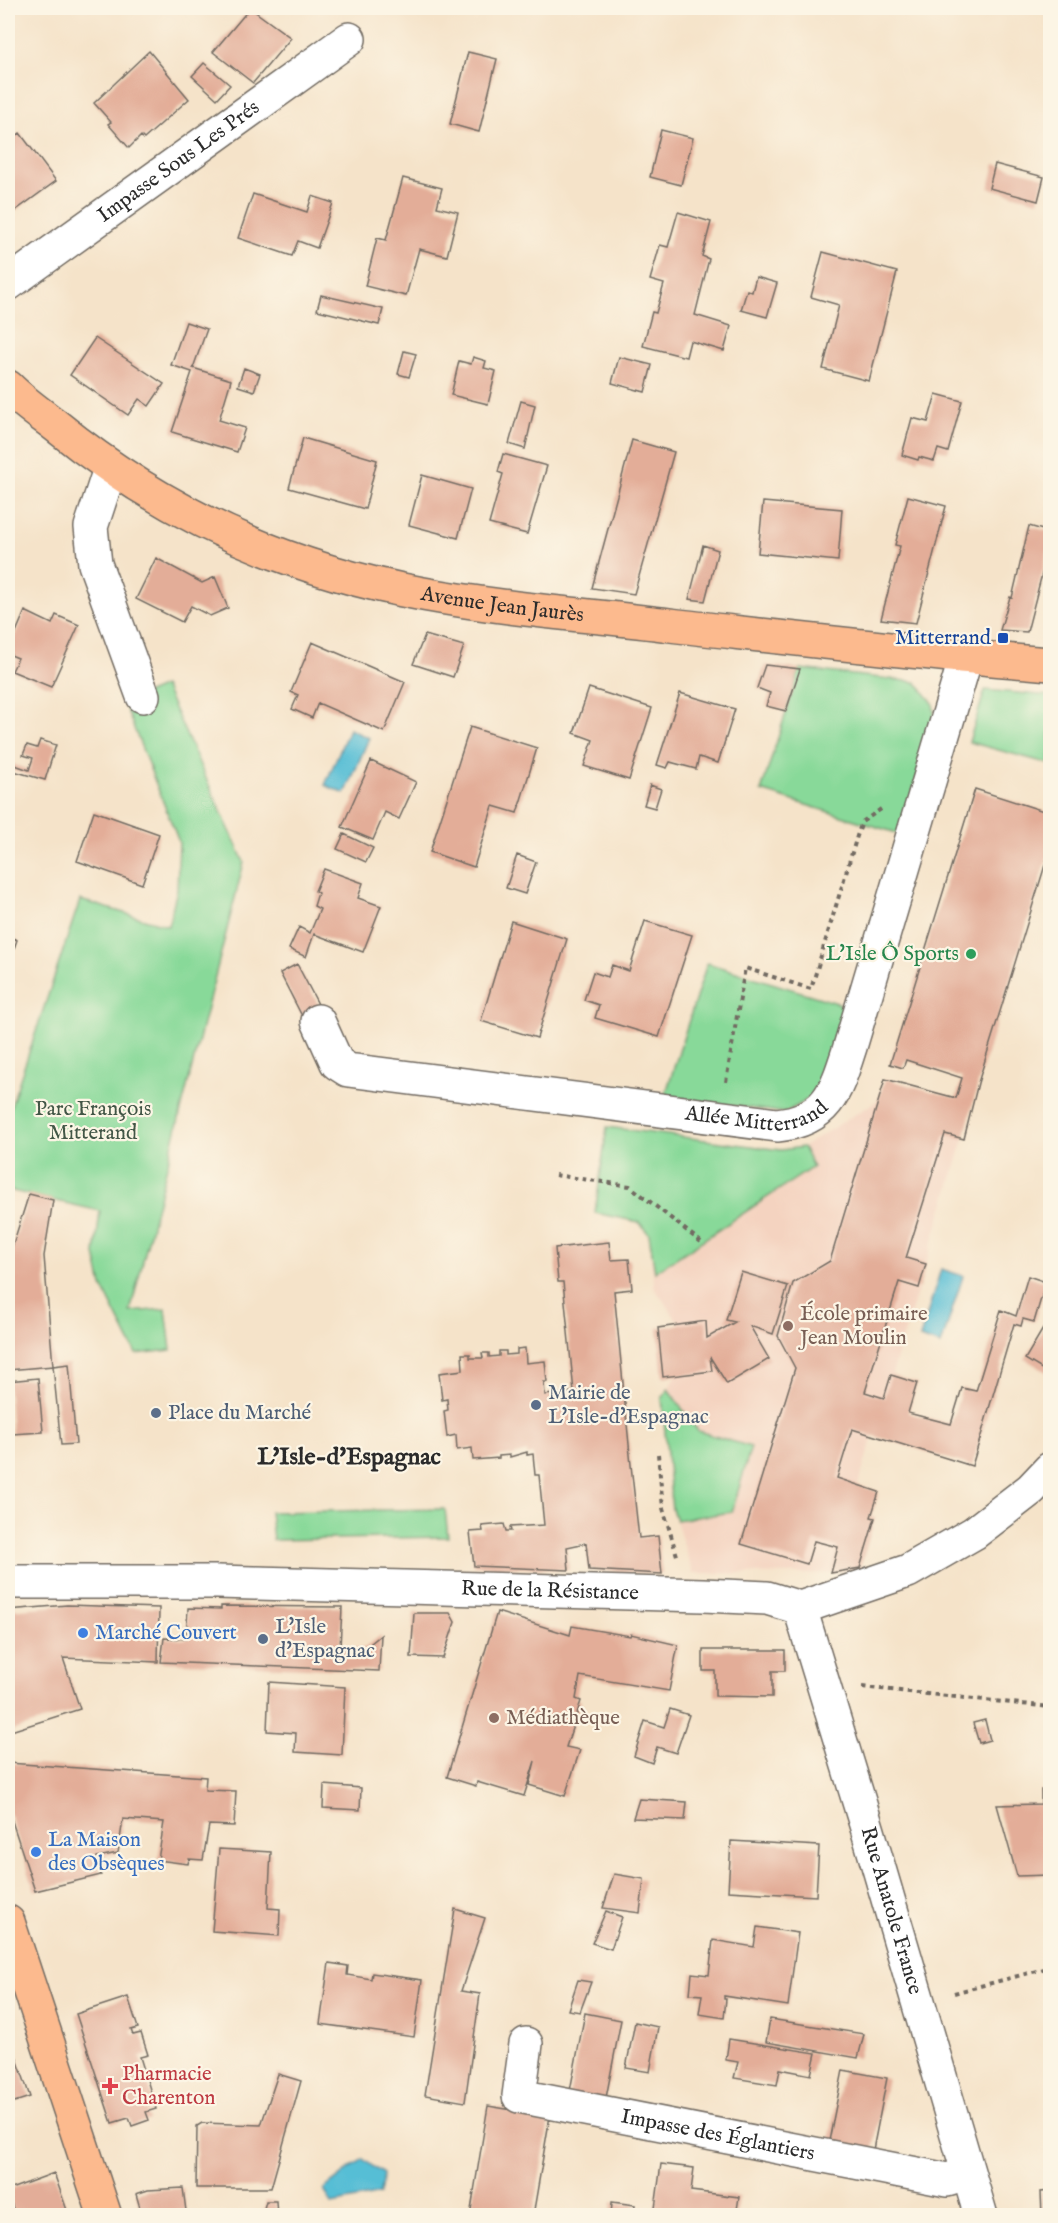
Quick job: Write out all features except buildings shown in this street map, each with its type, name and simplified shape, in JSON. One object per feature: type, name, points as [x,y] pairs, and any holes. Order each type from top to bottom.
[{"type":"main road","name":"Avenue Jean Jaurès","points":[[8,387],[110,469],[187,514],[241,540],[306,565],[422,594],[536,610],[966,657],[1050,664]]},
{"type":"main road","points":[[8,1922],[105,2216]]},
{"type":"street","name":"Impasse Sous Les Prés","points":[[8,284],[349,39]]},
{"type":"street","points":[[110,469],[91,527],[95,564],[143,696]]},
{"type":"street","name":"Allée Mitterrand","points":[[318,1021],[337,1063],[348,1070],[777,1125],[795,1124],[812,1116],[824,1107],[837,1088],[966,657]]},
{"type":"street","points":[[800,1608],[908,1571],[974,1533],[1031,1490],[1050,1469]]},
{"type":"street","name":"Rue de la Résistance","points":[[8,1582],[217,1582],[703,1595],[767,1598],[800,1608]]},
{"type":"street","name":"Rue Anatole France","points":[[800,1608],[981,2216]]},
{"type":"street","name":"Impasse des Églantiers","points":[[526,2044],[519,2096],[947,2180],[967,2174]]},
{"type":"path","points":[[721,1118],[742,974],[745,968],[811,989],[862,822],[890,802]]},
{"type":"path","points":[[555,1175],[630,1186],[701,1242]]},
{"type":"path","points":[[658,1454],[663,1508],[685,1580],[703,1595]]},
{"type":"path","points":[[823,1683],[1050,1707]]},
{"type":"path","points":[[918,2003],[1044,1969]]},
{"type":"shaded area","name":"École primaire Jean Moulin","points":[[885,1079],[956,1098],[964,1139],[831,1573],[693,1573],[672,1509],[662,1398],[677,1376],[663,1377],[658,1328],[680,1324],[655,1289],[648,1234],[639,1221],[595,1213],[607,1127],[782,1150],[803,1147],[878,1100]]},
{"type":"green space","points":[[800,669],[916,682],[933,703],[935,720],[900,834],[761,791]]},
{"type":"green space","name":"Parc François Mitterand","points":[[164,686],[244,862],[130,1312],[166,1309],[171,1350],[136,1354],[102,1286],[95,1254],[100,1211],[8,1190],[8,1115],[80,900],[168,926],[177,890],[179,842],[124,703]]},
{"type":"green space","points":[[985,690],[1050,696],[1050,764],[969,742]]},
{"type":"green space","points":[[707,963],[847,1006],[829,1067],[817,1089],[809,1098],[785,1113],[665,1096]]},
{"type":"green space","points":[[607,1127],[781,1150],[803,1147],[813,1167],[655,1272],[649,1234],[639,1222],[595,1213]]},
{"type":"green space","points":[[668,1389],[698,1431],[751,1447],[732,1512],[676,1520],[672,1509],[662,1398]]},
{"type":"green space","points":[[445,1509],[448,1537],[273,1540],[270,1512]]},
{"type":"water","points":[[349,729],[369,738],[345,794],[325,785]]},
{"type":"water","points":[[941,1269],[963,1276],[941,1345],[920,1338]]},
{"type":"water","points":[[363,2159],[383,2174],[380,2194],[332,2204],[324,2189]]},
{"type":"place","name":"Mitterrand","points":[[1003,638]]},
{"type":"place","name":"L'Isle Ô Sports","points":[[971,954]]},
{"type":"place","name":"École primaire Jean Moulin","points":[[788,1326]]},
{"type":"place","name":"Mairie de L'Isle-d'Espagnac","points":[[536,1405]]},
{"type":"place","name":"Place du Marché","points":[[156,1413]]},
{"type":"place","name":"Marché Couvert","points":[[83,1633]]},
{"type":"place","name":"L'Isle d'Espagnac","points":[[263,1639]]},
{"type":"place","name":"Médiathèque","points":[[494,1718]]},
{"type":"place","name":"La Maison des Obsèques","points":[[36,1852]]},
{"type":"place","name":"Pharmacie Charenton","points":[[110,2086]]},
{"type":"district","name":"L'Isle-d'Espagnac","points":[[349,1457]]}]
